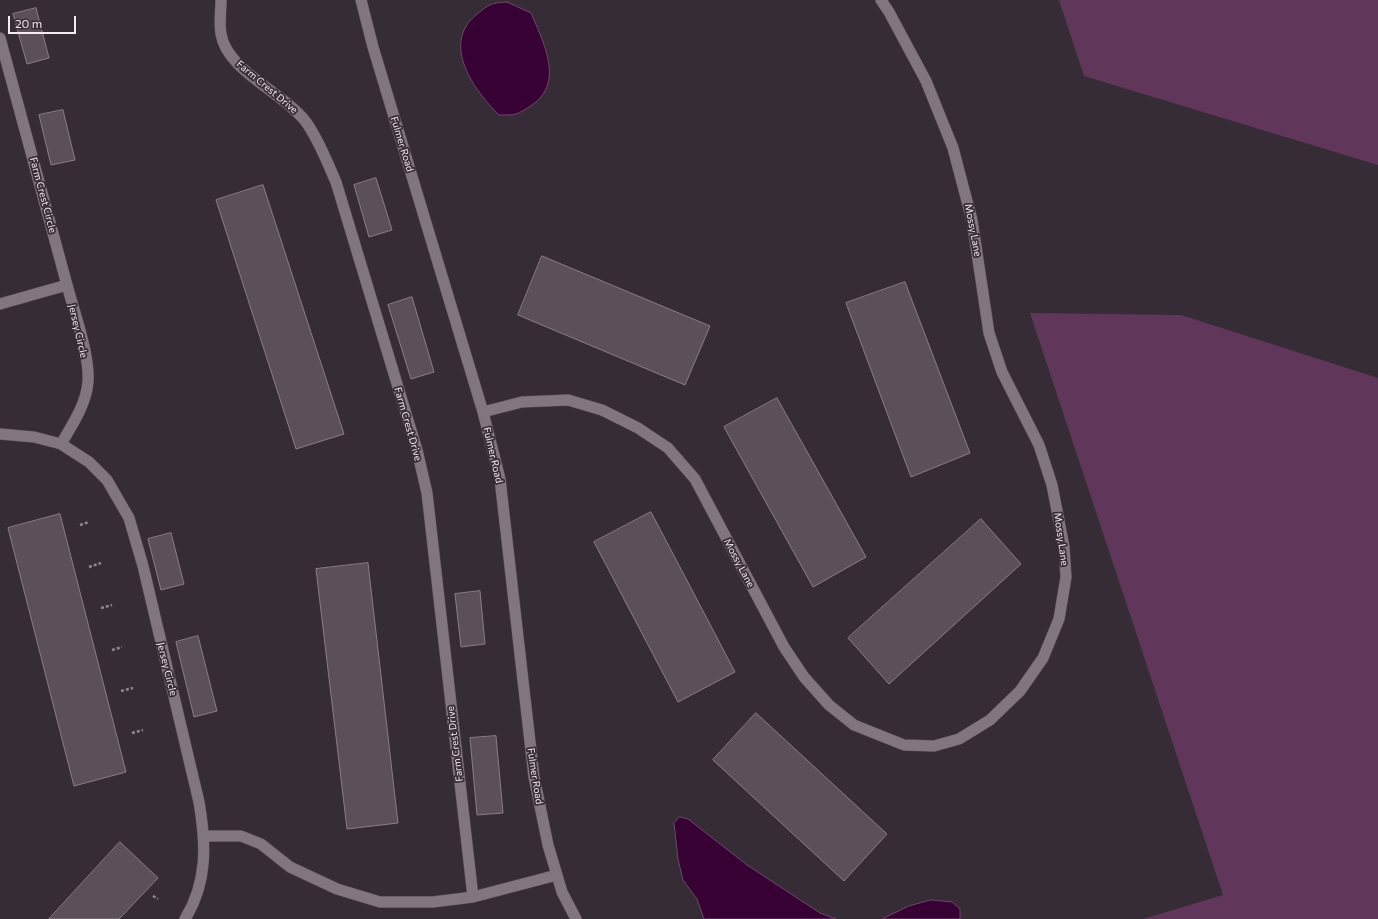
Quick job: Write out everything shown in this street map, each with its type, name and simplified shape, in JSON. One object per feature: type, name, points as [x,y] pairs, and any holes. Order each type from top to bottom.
[{"type":"street","name":"Farm Crest Drive","points":[[221,0],[221,34],[228,52],[240,67],[282,97],[306,122],[319,144],[336,182],[417,450],[427,493],[473,897]]},
{"type":"street","name":"Fulmer Road","points":[[361,0],[373,47],[483,412],[500,479],[534,777],[548,845],[562,892],[576,919]]},
{"type":"street","name":"Mossy Lane","points":[[483,412],[522,402],[568,400],[602,410],[638,428],[668,448],[695,479],[784,647],[796,665],[829,705],[854,725],[904,745],[934,746],[959,739],[990,720],[1020,691],[1043,658],[1059,619],[1066,577],[1064,547],[1052,485],[1039,446],[1002,372],[989,333],[972,220],[953,148],[926,80],[890,12],[881,0]]},
{"type":"street","name":"Farm Crest Circle","points":[[0,38],[67,286]]},
{"type":"street","points":[[0,304],[67,286]]},
{"type":"street","name":"Jersey Circle","points":[[61,444],[80,410],[88,382],[85,353],[67,286]]},
{"type":"street","name":"Jersey Circle","points":[[0,434],[34,437],[61,444],[89,462],[107,480],[129,518],[143,566],[200,802],[205,836],[203,873],[194,906],[185,919]]},
{"type":"street","points":[[205,836],[241,836],[262,844],[290,867],[337,889],[380,902],[433,902],[473,897],[557,875]]},
{"type":"path","points":[[80,525],[89,522]]},
{"type":"path","points":[[89,567],[101,563]]},
{"type":"path","points":[[101,608],[112,605]]},
{"type":"path","points":[[112,650],[122,647]]},
{"type":"path","points":[[121,691],[133,688]]},
{"type":"path","points":[[132,733],[143,730]]},
{"type":"path","points":[[154,896],[158,899]]},
{"type":"shaded area","points":[[1059,0],[1378,0],[1378,165],[1084,76]]},
{"type":"shaded area","points":[[507,2],[531,13],[545,49],[549,73],[547,85],[542,96],[532,105],[517,114],[499,115],[489,105],[471,80],[461,53],[461,39],[466,26],[477,14],[490,5]]},
{"type":"shaded area","points":[[1030,313],[1181,315],[1378,378],[1378,919],[1143,919],[1223,895]]},
{"type":"shaded area","points":[[680,817],[688,819],[747,865],[820,913],[836,919],[704,919],[697,899],[683,880],[678,859],[674,823]]},
{"type":"shaded area","points":[[931,900],[952,902],[960,909],[960,919],[882,919],[909,906]]},
{"type":"building","points":[[36,8],[49,58],[27,64],[13,14]]},
{"type":"building","points":[[63,110],[75,160],[51,165],[39,115]]},
{"type":"building","points":[[376,178],[392,230],[369,237],[354,185]]},
{"type":"building","points":[[263,185],[344,434],[296,449],[216,200]]},
{"type":"building","points":[[542,256],[710,326],[685,385],[518,315]]},
{"type":"building","points":[[905,282],[970,453],[911,477],[846,303]]},
{"type":"building","points":[[412,297],[434,372],[411,379],[388,305]]},
{"type":"building","points":[[777,398],[866,557],[813,587],[724,427]]},
{"type":"building","points":[[651,512],[735,672],[678,702],[594,542]]},
{"type":"building","points":[[60,514],[126,772],[74,786],[8,528]]},
{"type":"building","points":[[981,519],[1021,564],[889,684],[848,638]]},
{"type":"building","points":[[171,533],[184,584],[161,590],[148,539]]},
{"type":"building","points":[[368,563],[398,823],[347,829],[316,569]]},
{"type":"building","points":[[480,591],[485,644],[461,647],[455,594]]},
{"type":"building","points":[[198,636],[217,711],[194,717],[176,642]]},
{"type":"building","points":[[756,713],[887,834],[844,881],[713,760]]},
{"type":"building","points":[[496,736],[503,813],[477,815],[470,738]]},
{"type":"building","points":[[120,842],[158,878],[119,919],[49,919]]}]
